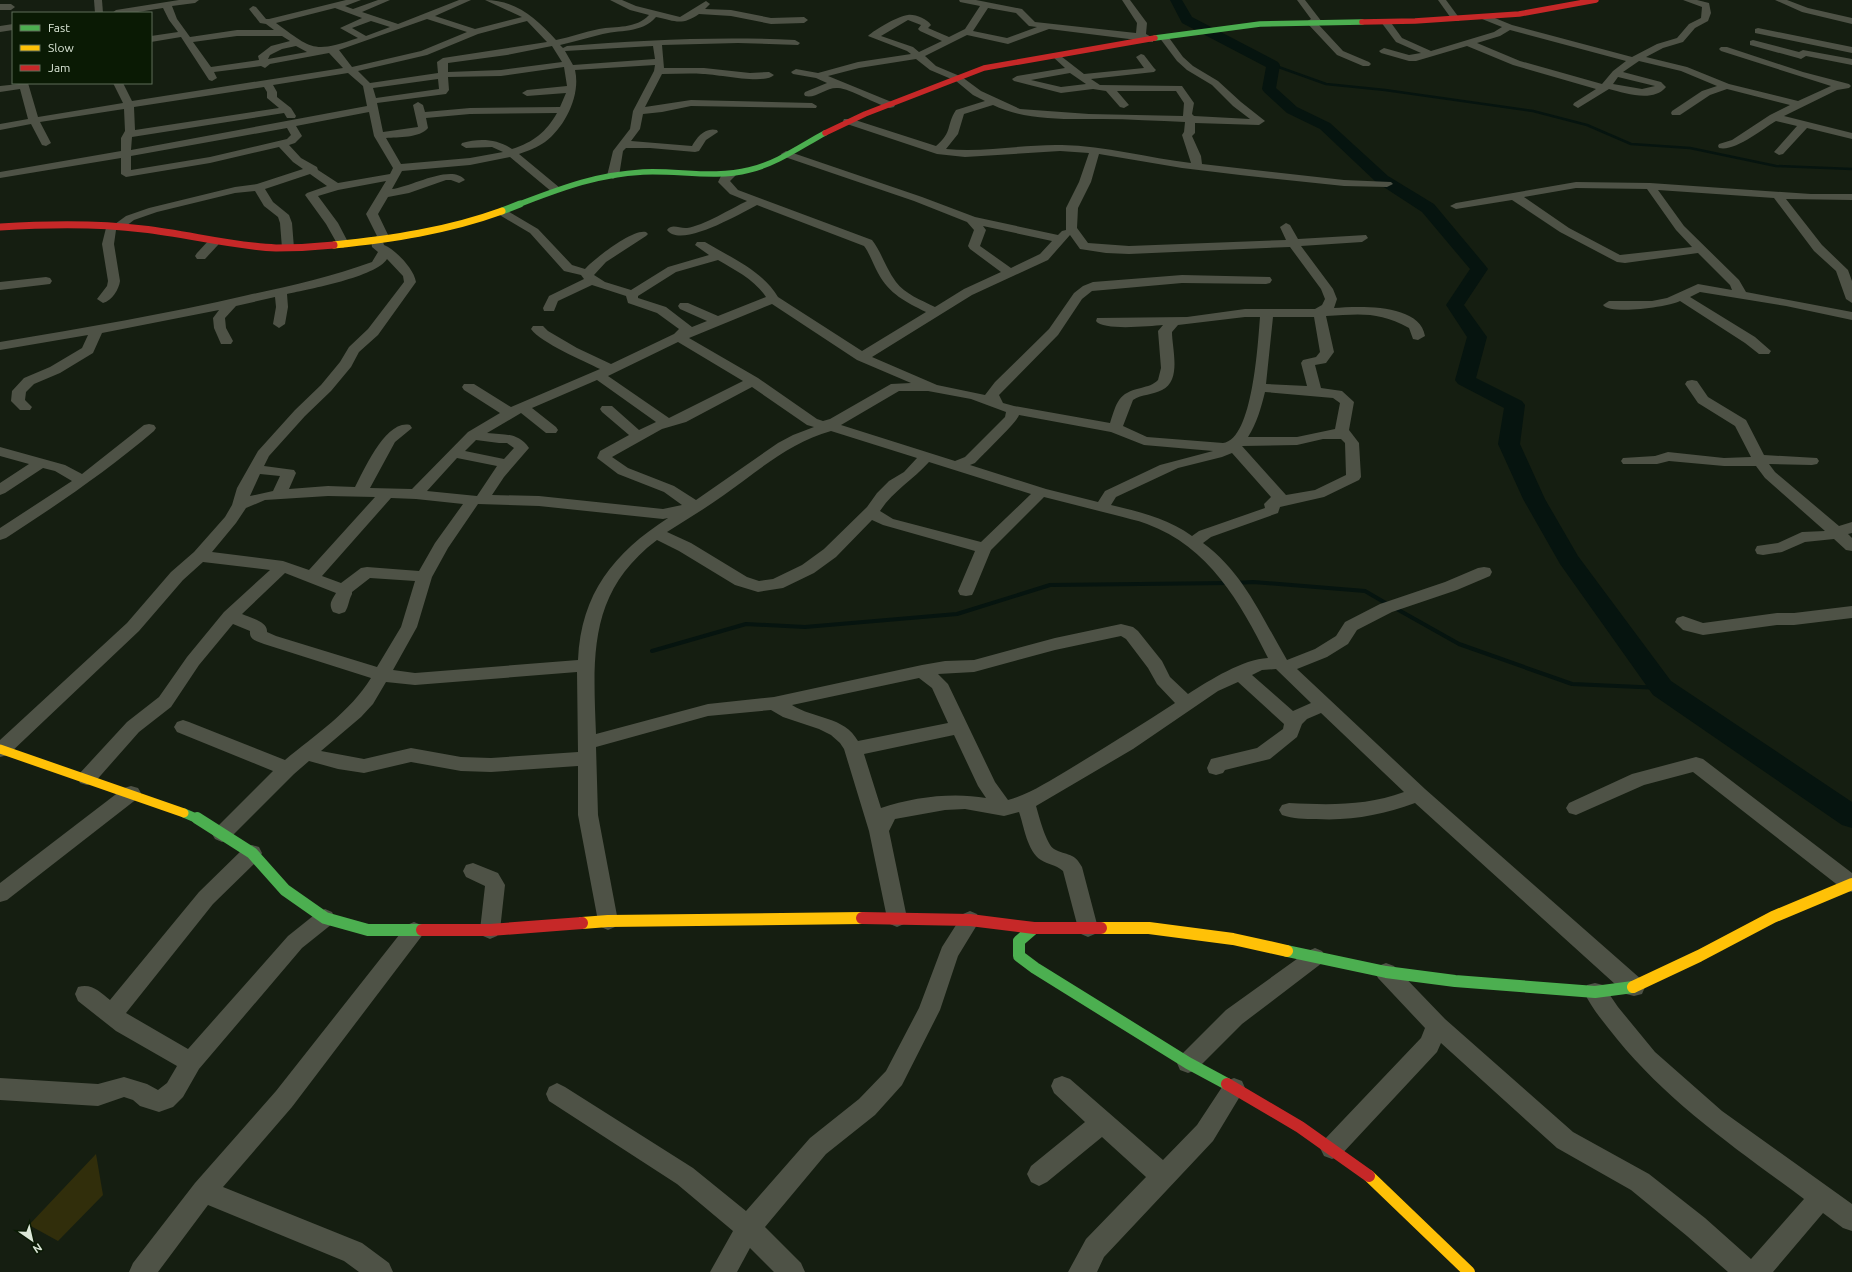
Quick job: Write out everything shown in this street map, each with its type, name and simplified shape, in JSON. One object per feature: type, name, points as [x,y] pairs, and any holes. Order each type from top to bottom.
[{"type":"street","points":[[98,0],[99,12]]},
{"type":"street","points":[[123,12],[167,6],[195,0]]},
{"type":"street","points":[[253,9],[263,21],[269,22],[338,10],[357,0]]},
{"type":"street","points":[[352,12],[386,0]]},
{"type":"street","points":[[436,0],[456,4]]},
{"type":"street","points":[[208,70],[265,62],[330,50],[399,27],[467,0]]},
{"type":"street","points":[[343,244],[332,223],[311,196],[314,193],[430,165],[462,163],[511,153],[539,141],[553,129],[564,110],[572,89],[569,66],[558,46],[525,14],[489,0]]},
{"type":"street","points":[[621,1],[654,14],[680,20],[686,19],[711,0]]},
{"type":"street","points":[[963,0],[1019,12],[1032,24],[1146,38]]},
{"type":"street","points":[[1126,0],[1142,23],[1141,34],[1146,38]]},
{"type":"street","points":[[1301,0],[1314,22],[1340,53],[1366,64]]},
{"type":"street","points":[[1442,0],[1456,19]]},
{"type":"street","points":[[1572,0],[1585,3]]},
{"type":"street","points":[[936,312],[898,292],[890,283],[874,250],[868,243],[734,192],[726,186],[724,182],[725,178],[730,175],[754,169],[848,121],[984,68],[1092,50],[1146,38],[1164,37],[1260,24],[1386,22],[1485,17],[1519,14],[1596,0]]},
{"type":"street","points":[[1578,105],[1605,86],[1616,73],[1636,59],[1660,46],[1680,40],[1692,26],[1705,19],[1707,13],[1706,5],[1687,0]]},
{"type":"street","points":[[1779,0],[1805,10],[1852,21]]},
{"type":"street","points":[[818,76],[858,65],[918,56],[947,40],[966,32],[985,5]]},
{"type":"street","points":[[167,6],[173,20],[191,48],[208,70],[218,91]]},
{"type":"street","points":[[0,7],[11,7]]},
{"type":"street","points":[[338,10],[352,12],[399,27]]},
{"type":"street","points":[[698,11],[731,13],[771,21],[804,20]]},
{"type":"street","points":[[558,46],[599,32],[639,26],[646,23],[654,14]]},
{"type":"street","points":[[427,16],[475,32]]},
{"type":"street","points":[[947,40],[938,34],[923,29],[926,25],[924,23],[910,17],[899,21],[873,36],[916,52],[918,56],[933,68],[959,79],[977,93],[1012,110],[1051,108],[1089,117],[1100,116],[1191,119],[1253,123],[1260,121],[1237,104],[1215,82],[1190,68],[1180,59],[1164,37]]},
{"type":"street","points":[[1485,17],[1509,28],[1636,59],[1684,68],[1726,86],[1800,105]]},
{"type":"street","points":[[366,39],[345,28],[370,18]]},
{"type":"street","points":[[0,127],[271,83],[392,61],[424,53],[475,32],[528,18]]},
{"type":"street","points":[[269,22],[310,50],[330,50],[335,52],[349,69],[368,86],[379,136],[397,172]]},
{"type":"street","points":[[1386,22],[1399,40],[1428,53]]},
{"type":"street","points":[[229,24],[231,34]]},
{"type":"street","points":[[152,39],[282,31],[295,26]]},
{"type":"street","points":[[0,29],[12,27]]},
{"type":"street","points":[[966,32],[1008,41],[1047,27]]},
{"type":"street","points":[[1384,51],[1409,58],[1420,57],[1428,53],[1496,34],[1509,28]]},
{"type":"street","points":[[1758,31],[1852,50]]},
{"type":"street","points":[[1092,50],[1100,33]]},
{"type":"street","points":[[0,175],[292,124],[373,104],[442,92],[444,90],[442,62],[446,60],[558,46],[612,46],[657,42],[750,39],[795,42]]},
{"type":"street","points":[[1777,67],[1782,62],[1797,61],[1801,59],[1802,54],[1810,45],[1811,41]]},
{"type":"street","points":[[287,110],[130,134],[126,138],[125,172],[129,174],[210,160],[297,138],[287,110],[272,98],[271,83],[266,72],[263,56],[276,48],[297,42]]},
{"type":"street","points":[[613,176],[618,151],[635,129],[638,110],[659,67],[657,42]]},
{"type":"street","points":[[1466,42],[1484,51],[1530,68],[1605,86],[1628,91],[1649,92],[1661,87],[1658,84],[1616,73]]},
{"type":"street","points":[[1753,43],[1802,54],[1852,62]]},
{"type":"street","points":[[608,63],[612,46]]},
{"type":"street","points":[[436,47],[446,60]]},
{"type":"street","points":[[1724,49],[1792,73],[1848,86]]},
{"type":"street","points":[[1057,56],[1072,70],[1094,86],[1110,89],[1175,87],[1188,95],[1189,103],[1187,115],[1191,119]]},
{"type":"street","points":[[1081,77],[1151,70],[1141,57]]},
{"type":"street","points":[[368,86],[468,72],[531,76],[569,66],[645,61],[659,67],[750,76],[769,75]]},
{"type":"street","points":[[1072,70],[1017,79],[1075,94],[1094,86]]},
{"type":"street","points":[[796,72],[818,76],[837,85],[890,105]]},
{"type":"street","points":[[523,110],[531,76]]},
{"type":"street","points":[[1201,88],[1214,84],[1215,82]]},
{"type":"street","points":[[0,89],[23,84],[34,121],[46,143]]},
{"type":"street","points":[[119,84],[130,105],[130,134]]},
{"type":"street","points":[[808,94],[827,86],[837,85]]},
{"type":"street","points":[[1676,113],[1706,93],[1726,86]]},
{"type":"street","points":[[1723,146],[1736,142],[1774,117],[1834,88],[1848,86]]},
{"type":"street","points":[[527,93],[572,89]]},
{"type":"street","points":[[1042,125],[1051,108],[1055,89]]},
{"type":"street","points":[[1110,89],[1124,105]]},
{"type":"street","points":[[379,136],[417,131],[423,128],[419,106],[414,96]]},
{"type":"street","points":[[937,151],[948,141],[954,132],[954,124],[960,112],[994,101]]},
{"type":"street","points":[[638,110],[662,109],[691,103],[812,106]]},
{"type":"street","points":[[420,114],[470,111],[564,110]]},
{"type":"street","points":[[1774,117],[1852,136]]},
{"type":"street","points":[[1191,119],[1188,139],[1197,156],[1197,166]]},
{"type":"street","points":[[848,121],[937,151],[966,154],[1031,149],[1095,150],[1197,166],[1344,184],[1386,184]]},
{"type":"street","points":[[1779,152],[1804,125]]},
{"type":"street","points":[[622,145],[648,144],[695,149],[702,138],[713,132]]},
{"type":"street","points":[[281,143],[297,160],[336,187]]},
{"type":"street","points":[[466,145],[494,144],[511,153],[556,190]]},
{"type":"street","points":[[1095,150],[1085,182],[1072,208],[1071,228],[1081,244],[1094,249],[1148,249],[1294,244],[1362,238]]},
{"type":"street","points":[[786,154],[918,199],[971,220],[1020,232],[1059,239]]},
{"type":"street","points":[[429,182],[433,173],[430,165]]},
{"type":"street","points":[[103,300],[112,287],[114,281],[108,244],[114,227],[130,218],[153,210],[235,190],[258,187],[312,169]]},
{"type":"street","points":[[397,172],[372,214],[382,243],[409,275],[410,282],[373,332],[354,350],[346,364],[326,388],[300,413],[263,454],[245,488],[240,504],[231,520],[200,556],[176,576],[133,627],[1,750],[131,793],[193,816],[252,853],[285,890],[324,918],[368,930],[490,930],[608,921],[897,918],[970,920],[1034,928],[1149,928],[1233,939],[1386,972],[1454,981],[1595,992],[1634,987],[1699,956],[1773,917],[1852,884],[1696,764],[1639,779],[1576,808]]},
{"type":"street","points":[[0,227],[44,224],[143,229],[214,242],[259,248],[382,243],[460,225],[502,212],[581,181],[604,176],[613,176],[624,173],[711,172],[730,175]]},
{"type":"street","points":[[384,194],[405,191],[450,176],[459,180]]},
{"type":"street","points":[[1456,206],[1576,185],[1650,186],[1852,197]]},
{"type":"street","points":[[1650,186],[1680,228],[1735,283],[1741,295]]},
{"type":"street","points":[[258,187],[268,204],[282,215],[286,223],[288,248]]},
{"type":"street","points":[[1777,194],[1818,248],[1847,271],[1852,299]]},
{"type":"street","points":[[1515,196],[1574,237],[1617,258],[1625,259],[1700,249]]},
{"type":"street","points":[[673,230],[686,232],[696,229],[755,201]]},
{"type":"street","points":[[502,212],[534,231],[568,268],[589,277],[601,285],[632,294],[644,290],[649,284],[681,266],[719,256]]},
{"type":"street","points":[[971,220],[980,230],[974,246],[976,249],[1009,272]]},
{"type":"street","points":[[1286,227],[1294,244],[1326,289],[1331,299],[1328,307],[1319,312]]},
{"type":"street","points":[[862,357],[979,286],[1044,257],[1059,239],[1071,228]]},
{"type":"street","points":[[549,308],[553,299],[589,277],[612,252],[642,234]]},
{"type":"street","points":[[202,256],[214,242]]},
{"type":"street","points":[[0,346],[97,330],[232,303],[336,280],[365,269],[381,260],[382,243]]},
{"type":"street","points":[[701,245],[742,269],[766,287],[773,299],[862,357],[933,388]]},
{"type":"street","points":[[998,406],[993,400],[992,394],[1054,331],[1072,303],[1084,289],[1093,286],[1182,279],[1266,280]]},
{"type":"street","points":[[0,286],[46,280]]},
{"type":"street","points":[[1609,305],[1652,305],[1671,301],[1698,288],[1786,302],[1852,316]]},
{"type":"street","points":[[279,324],[282,312],[281,292]]},
{"type":"street","points":[[632,294],[632,300],[643,305],[657,308],[686,328],[679,337]]},
{"type":"street","points":[[1680,296],[1750,340],[1764,352]]},
{"type":"street","points":[[416,494],[473,435],[516,411],[679,337],[773,299]]},
{"type":"street","points":[[226,341],[220,328],[219,318],[232,303]]},
{"type":"street","points":[[684,306],[718,321]]},
{"type":"street","points":[[1102,321],[1107,323],[1174,322],[1245,313],[1267,314],[1363,310],[1392,314],[1414,325],[1417,328],[1418,336]]},
{"type":"street","points":[[1315,391],[1308,369],[1308,364],[1321,360],[1327,352],[1319,312]]},
{"type":"street","points":[[1102,507],[1110,494],[1128,488],[1173,465],[1224,452],[1236,443],[1252,415],[1260,388],[1267,314]]},
{"type":"street","points":[[1115,428],[1127,398],[1134,393],[1160,386],[1165,380],[1168,358],[1164,344],[1165,331],[1174,322]]},
{"type":"street","points":[[538,329],[543,334],[564,345],[604,372],[667,423]]},
{"type":"street","points":[[25,407],[18,401],[19,391],[29,381],[55,370],[88,350],[97,330]]},
{"type":"street","points":[[679,337],[753,381],[812,422],[830,426],[1040,492],[1152,520],[1172,529],[1192,543],[1220,567],[1237,587],[1252,610],[1282,665],[1418,794],[1634,987]]},
{"type":"street","points":[[695,508],[676,492],[623,471],[604,458],[607,451],[637,435],[681,419],[753,381]]},
{"type":"street","points":[[1692,384],[1703,400],[1741,423],[1760,460],[1770,475],[1852,546]]},
{"type":"street","points":[[470,387],[551,430]]},
{"type":"street","points":[[608,921],[588,814],[584,665],[595,607],[612,575],[624,561],[656,533],[695,508],[751,467],[798,438],[830,426],[896,387],[933,388],[975,396],[998,406],[1013,410],[1115,428],[1144,440],[1223,448],[1236,443],[1297,441],[1323,435],[1338,435],[1342,430],[1347,402],[1337,394],[1296,389],[1260,388]]},
{"type":"street","points":[[607,409],[637,435]]},
{"type":"street","points":[[955,466],[970,460],[999,429],[1012,418],[1013,410]]},
{"type":"street","points":[[0,536],[83,481],[121,453],[149,428]]},
{"type":"street","points":[[360,492],[390,439],[405,428]]},
{"type":"street","points":[[1272,504],[1298,497],[1318,494],[1354,478],[1352,443],[1342,430]]},
{"type":"street","points":[[222,834],[287,768],[355,712],[367,699],[409,627],[424,577],[441,547],[498,474],[522,448],[509,438],[498,439],[473,435]]},
{"type":"street","points":[[1236,443],[1280,497],[1272,504]]},
{"type":"street","points":[[0,451],[60,468],[83,481]]},
{"type":"street","points":[[454,453],[508,464]]},
{"type":"street","points":[[1628,461],[1658,460],[1668,456],[1724,462],[1760,460],[1812,461]]},
{"type":"street","points":[[656,533],[686,547],[741,581],[758,587],[777,584],[808,569],[830,553],[870,512],[890,488],[909,476],[926,457]]},
{"type":"street","points":[[0,490],[41,462]]},
{"type":"street","points":[[255,469],[288,473],[280,490],[286,494]]},
{"type":"street","points":[[240,504],[263,496],[328,491],[388,492],[478,500],[539,500],[663,514],[695,508]]},
{"type":"street","points":[[312,577],[388,492]]},
{"type":"street","points":[[966,591],[984,548],[1040,492]]},
{"type":"street","points":[[1192,543],[1205,534],[1273,510],[1272,504]]},
{"type":"street","points":[[870,512],[888,522],[984,548]]},
{"type":"street","points":[[1763,550],[1782,547],[1802,537],[1828,536],[1852,528]]},
{"type":"street","points":[[200,556],[283,566],[343,590]]},
{"type":"street","points":[[86,778],[133,727],[157,710],[193,660],[230,616],[283,566]]},
{"type":"street","points":[[343,590],[367,572],[424,577]]},
{"type":"street","points":[[879,830],[888,813],[933,804],[964,802],[1004,809],[1025,803],[1126,744],[1187,704],[1239,673],[1259,664],[1282,665],[1320,653],[1342,640],[1351,626],[1386,608],[1450,586],[1484,572]]},
{"type":"street","points":[[339,608],[339,601],[344,594],[343,590]]},
{"type":"street","points":[[1684,622],[1689,626],[1703,629],[1777,619],[1794,619],[1852,612]]},
{"type":"street","points":[[230,616],[251,623],[259,628],[258,635],[270,640],[382,675],[415,679],[584,665]]},
{"type":"street","points":[[305,753],[338,762],[364,766],[411,755],[461,764],[491,765],[587,750],[708,710],[774,703],[922,671],[945,667],[974,666],[1055,644],[1120,630],[1128,631],[1132,635],[1156,665],[1163,680],[1187,704]]},
{"type":"street","points":[[922,671],[939,684],[959,728],[972,751],[987,786],[1004,809]]},
{"type":"street","points":[[1239,673],[1293,722]]},
{"type":"street","points":[[774,703],[789,712],[825,724],[837,730],[847,738],[853,749],[879,830],[897,918]]},
{"type":"street","points":[[1216,768],[1218,764],[1263,754],[1291,732],[1293,722],[1300,714],[1324,704]]},
{"type":"street","points":[[183,727],[287,768]]},
{"type":"street","points":[[853,749],[959,728]]},
{"type":"street","points":[[0,894],[131,793]]},
{"type":"street","points":[[1289,810],[1322,812],[1367,810],[1382,807],[1418,794]]},
{"type":"street","points":[[1025,803],[1041,848],[1048,856],[1063,859],[1072,867],[1088,928]]},
{"type":"street","points":[[112,1014],[206,898],[252,853]]},
{"type":"street","points":[[473,871],[491,879],[495,885],[490,930]]},
{"type":"street","points":[[0,1089],[98,1095],[124,1087],[159,1101],[170,1095],[175,1090],[190,1062],[295,942],[324,918]]},
{"type":"street","points":[[723,1272],[748,1228],[818,1146],[867,1107],[894,1078],[929,1010],[949,953],[970,920]]},
{"type":"street","points":[[1034,928],[1019,941],[1019,956],[1034,968],[1188,1063],[1284,1116],[1332,1148],[1378,1182],[1469,1272]]},
{"type":"street","points":[[142,1272],[204,1191],[284,1099],[414,930]]},
{"type":"street","points":[[1188,1063],[1234,1017],[1315,957]]},
{"type":"street","points":[[1386,972],[1437,1026],[1565,1140],[1640,1182],[1696,1227],[1747,1272]]},
{"type":"street","points":[[1595,992],[1610,1014],[1653,1064],[1714,1119],[1852,1219]]},
{"type":"street","points":[[86,994],[124,1024],[190,1062]]},
{"type":"street","points":[[1332,1148],[1429,1045],[1437,1026]]},
{"type":"street","points":[[1062,1086],[1164,1177]]},
{"type":"street","points":[[1081,1272],[1087,1265],[1095,1248],[1164,1177],[1205,1132],[1234,1088]]},
{"type":"street","points":[[557,1094],[685,1176],[748,1228],[792,1272]]},
{"type":"street","points":[[1040,1174],[1101,1122]]},
{"type":"street","points":[[204,1191],[353,1252],[380,1272]]},
{"type":"street","points":[[1757,1272],[1821,1197]]},
{"type":"shaded area","points":[[96,1154],[103,1195],[58,1241],[29,1225]]},
{"type":"waterway","points":[[1176,0],[1187,20],[1273,65],[1269,89],[1292,110],[1325,126],[1382,179],[1428,208],[1479,269],[1455,305],[1477,337],[1465,380],[1515,405],[1509,444],[1534,499],[1568,559],[1662,688],[1852,817]]},
{"type":"waterway","points":[[1273,65],[1326,84],[1385,90],[1533,111],[1587,125],[1631,144],[1690,148],[1776,166],[1852,169]]},
{"type":"waterway","points":[[1236,583],[1253,582],[1365,591],[1389,605]]},
{"type":"waterway","points":[[652,651],[746,624],[805,627],[957,614],[1050,585],[1229,583]]},
{"type":"waterway","points":[[1395,608],[1459,644],[1572,684],[1662,688]]},
{"type":"traffic: fast","points":[[1155,38],[1260,24],[1362,22]]},
{"type":"traffic: fast","points":[[502,211],[566,186],[602,176],[644,172],[733,173],[750,170],[784,156],[825,133]]},
{"type":"traffic: fast","points":[[184,813],[193,816],[252,853],[285,890],[325,918],[368,930],[422,930]]},
{"type":"traffic: fast","points":[[1034,928],[1019,941],[1019,956],[1035,968],[1188,1063],[1227,1084]]},
{"type":"traffic: fast","points":[[1287,951],[1386,972],[1455,981],[1595,992],[1633,987]]},
{"type":"traffic: slow","points":[[334,245],[420,234],[461,224],[502,211]]},
{"type":"traffic: slow","points":[[0,749],[184,813]]},
{"type":"traffic: slow","points":[[1633,987],[1699,956],[1773,917],[1852,884]]},
{"type":"traffic: slow","points":[[582,923],[608,921],[862,918]]},
{"type":"traffic: slow","points":[[1101,928],[1149,928],[1233,939],[1287,951]]},
{"type":"traffic: slow","points":[[1369,1176],[1469,1272]]},
{"type":"traffic: jam","points":[[1362,22],[1415,21],[1519,14],[1596,0]]},
{"type":"traffic: jam","points":[[825,133],[865,114],[984,68],[1155,38]]},
{"type":"traffic: jam","points":[[0,227],[90,225],[159,231],[236,244],[276,248],[334,245]]},
{"type":"traffic: jam","points":[[862,918],[970,920],[1034,928],[1101,928]]},
{"type":"traffic: jam","points":[[422,930],[490,930],[582,923]]},
{"type":"traffic: jam","points":[[1227,1084],[1300,1127],[1369,1176]]}]
